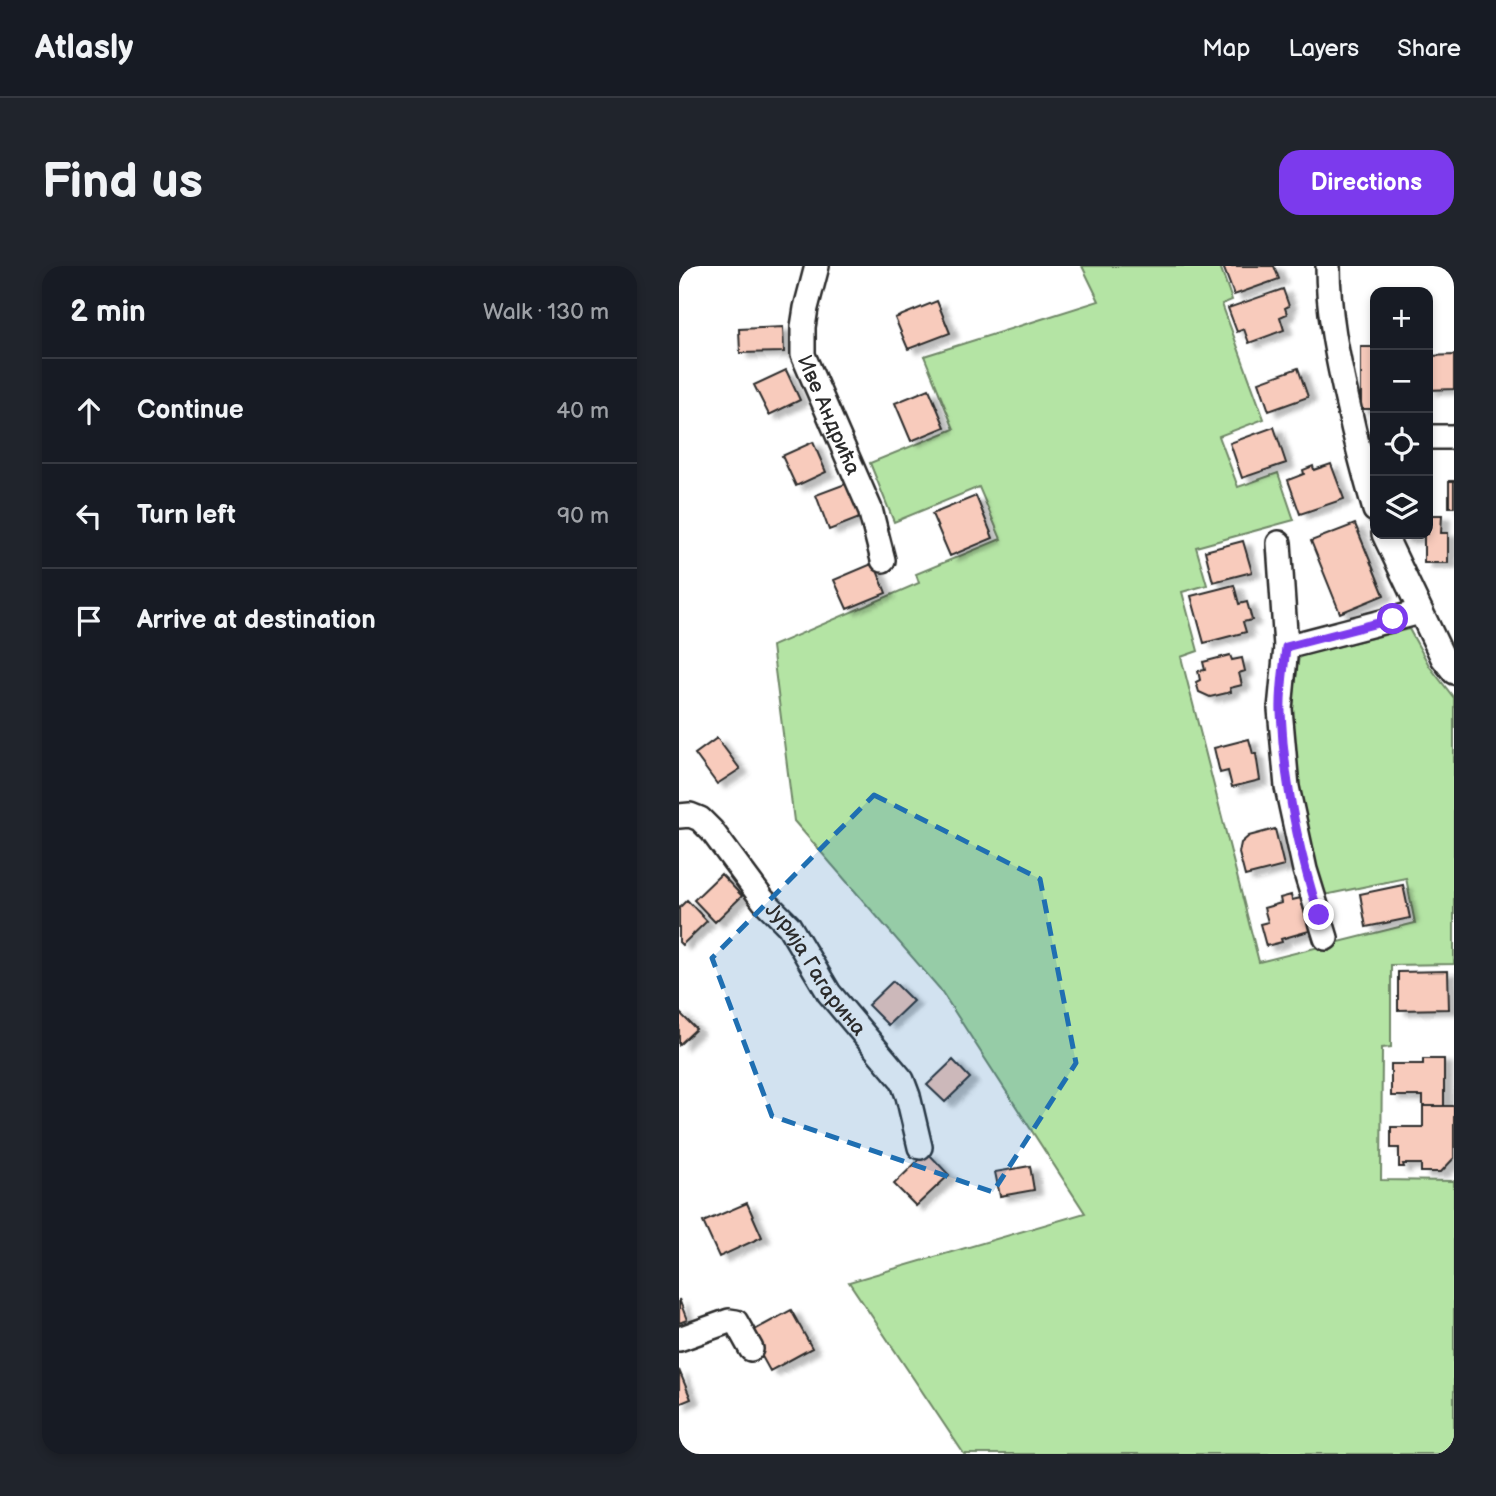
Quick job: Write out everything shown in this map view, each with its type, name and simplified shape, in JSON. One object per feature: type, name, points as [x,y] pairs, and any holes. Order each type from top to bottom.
[{"type":"street","name":"Иве Андрића","points":[[817,266],[803,327],[803,355],[870,509],[883,560]]},
{"type":"street","points":[[1328,266],[1330,317],[1335,346],[1365,438],[1370,476]]},
{"type":"street","points":[[1433,438],[1454,437]]},
{"type":"street","points":[[1386,539],[1443,658],[1454,672]]},
{"type":"street","points":[[1279,543],[1286,647],[1280,709],[1287,787],[1305,870],[1327,938]]},
{"type":"street","points":[[1286,647],[1420,612]]},
{"type":"street","name":"Јурија Гагарина","points":[[679,816],[690,815],[700,819],[712,831],[763,901],[789,926],[829,993],[902,1080],[920,1147]]},
{"type":"street","points":[[679,1339],[729,1321],[736,1322],[751,1349]]},
{"type":"highlighted area","points":[[874,795],[1040,879],[1076,1063],[993,1192],[772,1116],[712,958]]},
{"type":"green space","points":[[1082,266],[1220,266],[1232,300],[1222,304],[1264,419],[1219,436],[1238,487],[1278,473],[1294,520],[1196,547],[1207,585],[1182,592],[1198,651],[1181,657],[1259,962],[1415,923],[1406,878],[1324,895],[1306,827],[1295,756],[1293,703],[1299,656],[1409,629],[1430,667],[1454,698],[1454,964],[1391,965],[1391,1047],[1382,1048],[1381,1180],[1454,1181],[1454,1454],[964,1454],[849,1282],[1085,1213],[940,989],[794,821],[772,646],[919,583],[916,574],[1001,539],[979,487],[894,522],[870,463],[954,429],[924,356],[1099,301]]},
{"type":"building","points":[[1223,266],[1274,266],[1279,279],[1234,295]]},
{"type":"building","points":[[1283,289],[1289,306],[1285,308],[1287,314],[1280,317],[1284,330],[1249,343],[1244,329],[1237,332],[1228,308]]},
{"type":"building","points":[[937,301],[950,333],[908,349],[895,318]]},
{"type":"building","points":[[783,327],[784,352],[740,353],[739,329]]},
{"type":"building","points":[[1361,347],[1370,347],[1370,409],[1361,409]]},
{"type":"building","points":[[1454,355],[1454,389],[1433,390],[1433,356]]},
{"type":"building","points":[[1298,368],[1308,397],[1269,411],[1259,382]]},
{"type":"building","points":[[786,370],[800,400],[769,415],[754,385]]},
{"type":"building","points":[[929,389],[945,427],[911,441],[895,403]]},
{"type":"building","points":[[1274,427],[1286,463],[1242,478],[1230,443]]},
{"type":"building","points":[[813,442],[826,472],[796,486],[782,456]]},
{"type":"building","points":[[1331,464],[1344,499],[1300,514],[1288,480],[1304,474],[1303,470],[1313,466],[1314,470]]},
{"type":"building","points":[[1449,481],[1454,481],[1454,507],[1449,507]]},
{"type":"building","points":[[848,483],[862,517],[829,530],[816,495]]},
{"type":"building","points":[[976,496],[993,538],[950,556],[932,514]]},
{"type":"building","points":[[1433,515],[1442,515],[1441,533],[1448,533],[1448,563],[1424,563],[1424,539],[1433,539]]},
{"type":"building","points":[[1355,524],[1384,595],[1340,613],[1311,541]]},
{"type":"building","points":[[1243,541],[1252,572],[1213,582],[1205,551]]},
{"type":"building","points":[[874,563],[886,593],[847,609],[834,580]]},
{"type":"building","points":[[1234,585],[1239,604],[1247,602],[1252,620],[1243,622],[1246,632],[1204,643],[1191,596]]},
{"type":"building","points":[[1230,655],[1232,660],[1242,658],[1245,671],[1239,673],[1242,685],[1230,688],[1231,692],[1210,697],[1199,692],[1196,682],[1200,680],[1198,671],[1205,670],[1203,662]]},
{"type":"building","points":[[717,738],[740,769],[717,784],[695,754]]},
{"type":"building","points":[[1249,739],[1253,754],[1256,754],[1260,780],[1232,787],[1228,771],[1220,773],[1214,748]]},
{"type":"building","points":[[1275,829],[1284,866],[1245,876],[1239,853],[1241,843],[1249,836]]},
{"type":"building","points":[[721,874],[742,896],[715,922],[694,900]]},
{"type":"building","points":[[1403,885],[1410,918],[1366,927],[1360,894]]},
{"type":"building","points":[[1291,895],[1292,900],[1301,898],[1309,931],[1266,946],[1260,924],[1268,922],[1264,908],[1281,903],[1280,898]]},
{"type":"building","points":[[687,900],[707,921],[682,945],[679,942],[679,908]]},
{"type":"building","points":[[1448,971],[1449,1009],[1398,1010],[1398,972]]},
{"type":"building","points":[[893,981],[913,1001],[888,1025],[868,1005]]},
{"type":"building","points":[[679,1012],[696,1029],[679,1045]]},
{"type":"building","points":[[1423,1059],[1444,1059],[1444,1106],[1423,1106],[1423,1096],[1391,1096],[1391,1064],[1423,1064]]},
{"type":"building","points":[[953,1060],[970,1078],[945,1102],[927,1085]]},
{"type":"building","points":[[1423,1106],[1454,1106],[1454,1158],[1441,1172],[1421,1172],[1421,1164],[1403,1164],[1404,1167],[1399,1167],[1399,1148],[1391,1148],[1391,1127],[1423,1127]]},
{"type":"building","points":[[927,1152],[949,1175],[916,1206],[894,1184]]},
{"type":"building","points":[[1030,1166],[1034,1190],[1000,1196],[995,1172]]},
{"type":"building","points":[[747,1203],[762,1237],[719,1257],[703,1222]]},
{"type":"building","points":[[679,1299],[687,1320],[679,1323]]},
{"type":"building","points":[[791,1310],[812,1348],[770,1371],[749,1333]]},
{"type":"building","points":[[679,1370],[691,1399],[679,1404]]},
{"type":"route","points":[[1319,915],[1305,870],[1287,787],[1280,709],[1286,647],[1393,619]]}]
